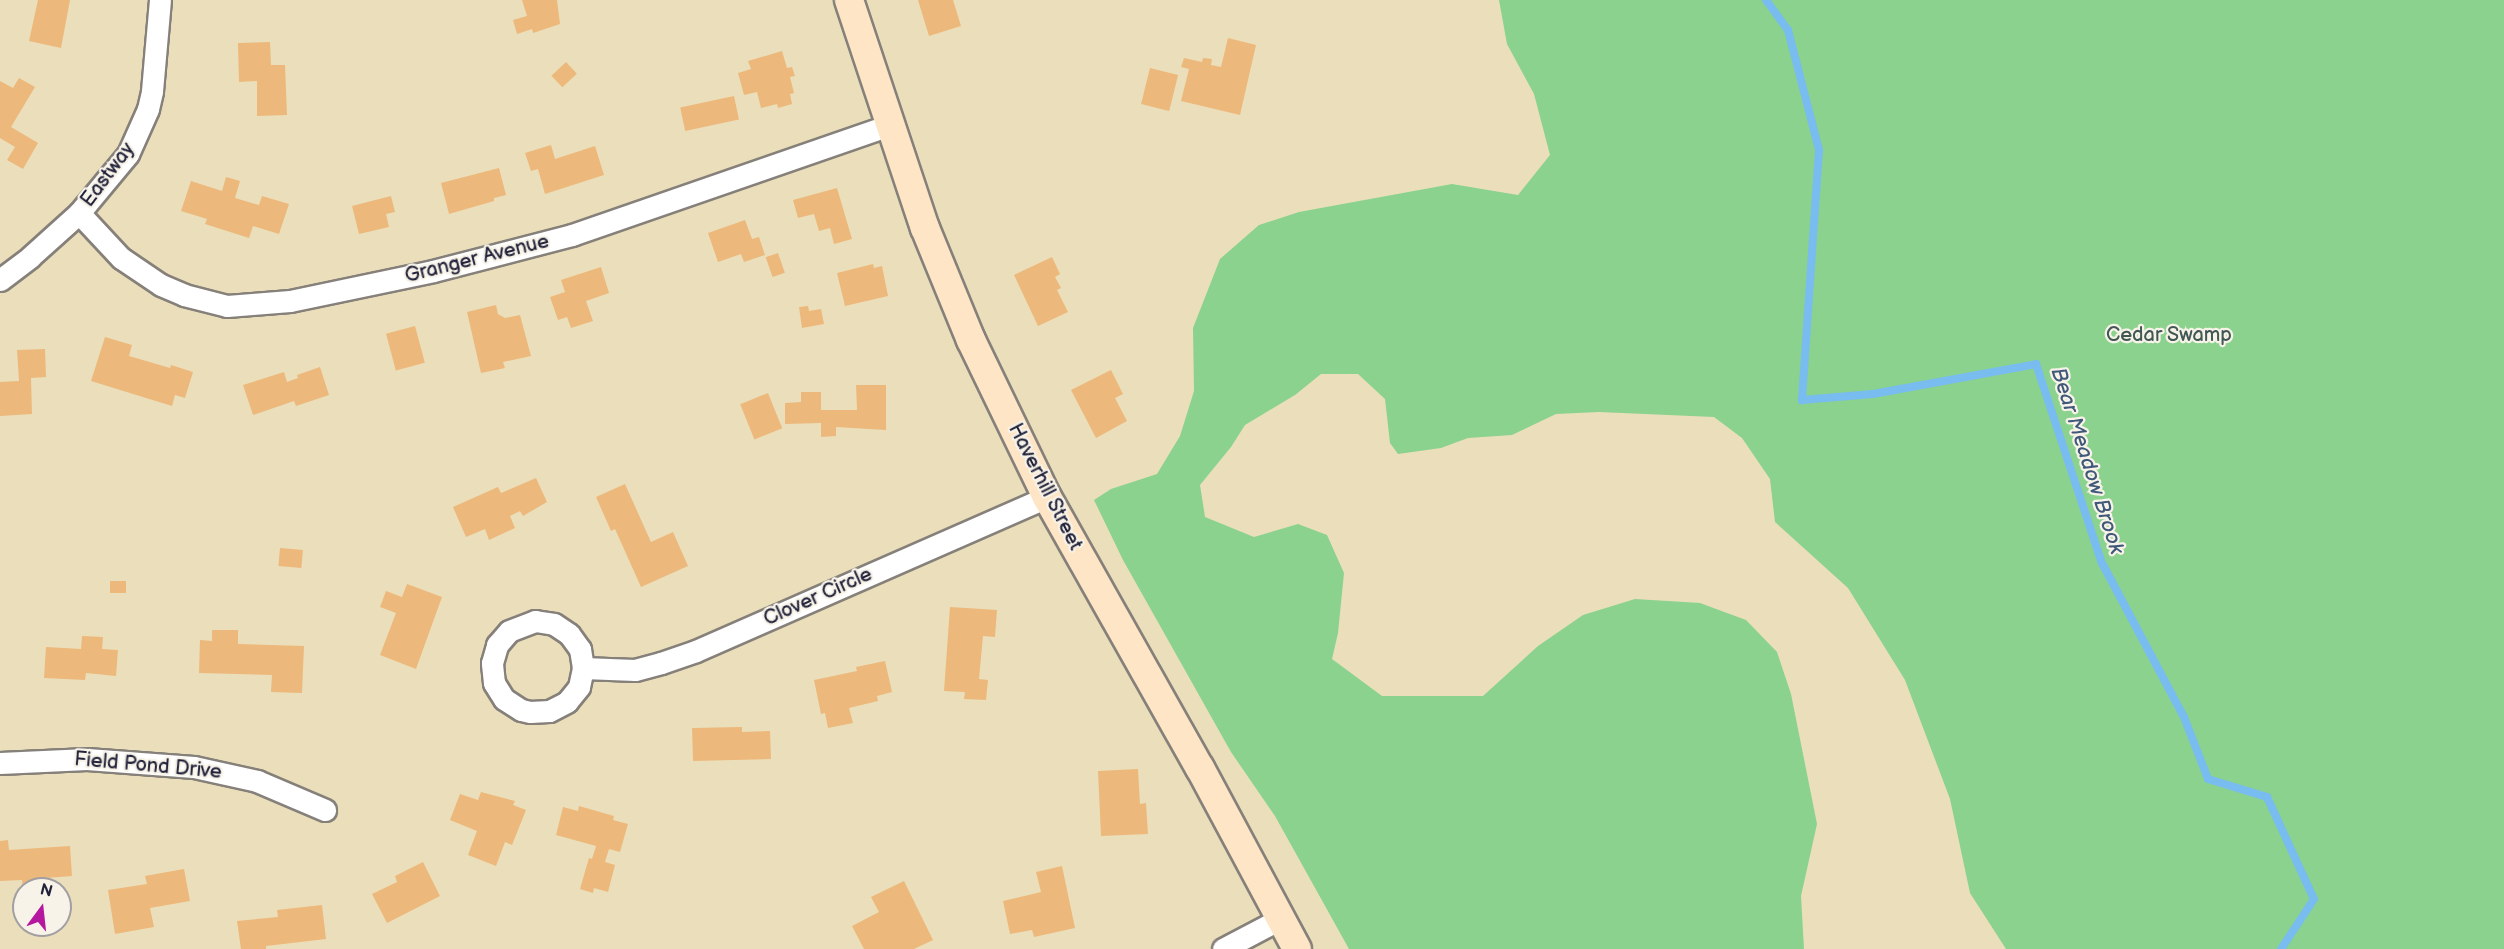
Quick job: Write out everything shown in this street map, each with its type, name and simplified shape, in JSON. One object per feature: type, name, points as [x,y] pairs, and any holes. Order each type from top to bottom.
[{"type":"street","name":"Eastway","points":[[0,280],[30,257],[79,213],[128,154],[148,109],[156,55],[160,0]]},
{"type":"street","name":"Haverhill Street","points":[[849,0],[889,125],[946,282],[971,340],[1047,497],[1200,768],[1297,949]]},
{"type":"street","name":"Granger Avenue","points":[[79,213],[121,258],[161,285],[184,295],[227,306],[281,302],[433,271],[572,235],[889,125]]},
{"type":"street","name":"Clover Circle","points":[[583,668],[635,670],[696,651],[1047,497]]},
{"type":"street","points":[[526,622],[544,622],[562,628],[575,641],[583,668],[579,687],[567,702],[549,711],[530,712],[521,710],[504,699],[494,682],[492,663],[497,645],[509,631],[526,622]]},
{"type":"street","name":"Field Pond Drive","points":[[0,763],[87,759],[194,767],[257,781],[326,810]]},
{"type":"street","points":[[1223,949],[1280,919]]},
{"type":"green space","name":"Cedar Swamp","points":[[1499,0],[2504,0],[2504,949],[2006,949],[1970,893],[1950,799],[1905,680],[1848,588],[1775,522],[1770,479],[1742,438],[1714,417],[1599,412],[1556,414],[1512,435],[1468,438],[1441,448],[1398,454],[1390,443],[1385,399],[1358,374],[1321,374],[1295,395],[1245,425],[1231,447],[1200,485],[1205,517],[1254,537],[1298,524],[1327,535],[1344,573],[1338,633],[1332,659],[1382,696],[1483,696],[1538,646],[1583,615],[1635,599],[1700,603],[1746,620],[1777,652],[1791,694],[1817,824],[1801,896],[1804,949],[1349,949],[1275,816],[1231,752],[1123,560],[1094,500],[1111,489],[1157,474],[1180,436],[1194,391],[1193,328],[1220,259],[1259,225],[1299,212],[1452,184],[1518,195],[1550,155],[1534,94],[1507,44]]},
{"type":"building","points":[[38,0],[70,0],[61,48],[29,41]]},
{"type":"building","points":[[522,0],[557,0],[560,24],[533,33],[532,29],[517,34],[513,20],[527,16]]},
{"type":"building","points":[[918,0],[953,0],[961,26],[929,36]]},
{"type":"building","points":[[1228,38],[1256,45],[1240,115],[1181,101],[1189,69],[1181,67],[1184,58],[1202,62],[1203,58],[1212,59],[1211,65],[1221,67]]},
{"type":"building","points":[[270,42],[271,65],[285,65],[287,115],[257,116],[257,81],[239,82],[238,43]]},
{"type":"building","points":[[782,51],[787,68],[792,67],[795,76],[790,77],[794,93],[790,94],[792,104],[778,108],[777,104],[761,108],[757,92],[744,95],[738,73],[751,69],[748,61]]},
{"type":"building","points":[[566,62],[577,74],[562,87],[551,76]]},
{"type":"building","points":[[1150,68],[1178,75],[1169,111],[1141,104]]},
{"type":"building","points":[[19,78],[35,87],[11,127],[38,143],[23,169],[7,160],[15,147],[0,138],[0,81],[13,88]]},
{"type":"building","points":[[734,96],[739,119],[685,131],[680,107]]},
{"type":"building","points":[[551,145],[555,159],[595,146],[604,175],[545,194],[538,169],[531,171],[525,153]]},
{"type":"building","points":[[499,168],[506,195],[494,198],[494,201],[449,214],[441,183]]},
{"type":"building","points":[[226,177],[240,181],[235,198],[259,205],[262,196],[289,204],[279,234],[253,226],[249,238],[205,224],[207,219],[181,211],[191,181],[222,191]]},
{"type":"building","points":[[837,188],[852,239],[834,244],[830,228],[819,231],[814,214],[798,218],[793,200]]},
{"type":"building","points":[[391,196],[395,212],[386,214],[389,227],[359,234],[352,206]]},
{"type":"building","points":[[745,220],[752,239],[759,237],[765,255],[744,262],[741,254],[718,262],[708,233]]},
{"type":"building","points":[[778,253],[785,273],[773,277],[766,257]]},
{"type":"building","points":[[1052,257],[1060,274],[1055,277],[1061,288],[1057,290],[1068,312],[1038,326],[1014,275]]},
{"type":"building","points":[[873,264],[874,268],[882,266],[888,296],[845,306],[837,273]]},
{"type":"building","points":[[601,267],[609,293],[586,301],[593,321],[571,328],[567,317],[558,320],[550,297],[565,292],[561,280]]},
{"type":"building","points":[[496,305],[498,314],[505,318],[520,315],[531,356],[503,362],[505,368],[481,373],[467,312]]},
{"type":"building","points":[[808,306],[809,311],[821,309],[824,324],[802,328],[799,307]]},
{"type":"building","points":[[415,326],[425,363],[396,370],[386,334]]},
{"type":"building","points":[[105,337],[132,345],[129,356],[193,372],[185,398],[175,395],[172,406],[91,381]]},
{"type":"building","points":[[45,349],[46,377],[31,378],[32,414],[0,416],[0,382],[19,381],[17,350]]},
{"type":"building","points":[[320,367],[329,395],[296,406],[294,401],[253,415],[243,385],[284,372],[287,382],[298,378],[297,375]]},
{"type":"building","points":[[1111,370],[1123,394],[1115,398],[1127,421],[1096,438],[1071,390]]},
{"type":"building","points":[[856,385],[886,385],[886,430],[836,427],[836,436],[821,437],[821,423],[785,424],[785,403],[801,402],[801,392],[821,392],[821,410],[857,410]]},
{"type":"building","points":[[768,393],[782,428],[754,439],[740,404]]},
{"type":"building","points":[[536,478],[547,502],[523,516],[520,511],[510,516],[515,528],[489,540],[485,529],[466,537],[453,507],[498,487],[501,493]]},
{"type":"building","points":[[625,484],[651,542],[673,532],[688,566],[641,587],[615,529],[611,531],[596,497]]},
{"type":"building","points":[[280,548],[303,550],[301,568],[278,566]]},
{"type":"building","points":[[110,581],[126,581],[126,593],[110,593]]},
{"type":"building","points":[[407,584],[442,597],[416,669],[380,655],[396,613],[380,607],[386,591],[402,597]]},
{"type":"building","points":[[950,607],[997,610],[995,637],[983,636],[979,679],[988,680],[986,700],[964,699],[965,692],[944,691]]},
{"type":"building","points":[[212,630],[238,630],[238,644],[304,646],[302,693],[271,692],[272,675],[199,673],[200,640],[212,641]]},
{"type":"building","points":[[82,636],[103,637],[102,649],[118,650],[116,676],[86,673],[85,680],[44,678],[46,647],[81,649]]},
{"type":"building","points":[[885,661],[892,692],[877,696],[878,701],[849,708],[853,723],[828,728],[825,713],[821,714],[814,680],[857,671],[856,667]]},
{"type":"building","points":[[742,727],[742,732],[770,731],[771,759],[693,761],[692,728]]},
{"type":"building","points":[[1138,769],[1140,804],[1146,803],[1148,834],[1101,836],[1098,771]]},
{"type":"building","points":[[481,792],[515,801],[513,805],[526,810],[512,845],[505,842],[496,866],[468,855],[477,831],[450,820],[460,794],[478,800]]},
{"type":"building","points":[[579,806],[614,816],[613,820],[628,824],[620,852],[609,849],[605,862],[615,865],[608,892],[594,888],[593,893],[580,889],[589,858],[592,859],[596,846],[556,835],[563,807],[578,811]]},
{"type":"building","points":[[8,840],[9,850],[70,846],[72,876],[12,877],[12,880],[0,881],[0,841]]},
{"type":"building","points":[[423,862],[440,896],[387,923],[372,894],[397,882],[395,876]]},
{"type":"building","points":[[1062,866],[1075,928],[1034,937],[1032,930],[1010,934],[1003,901],[1041,892],[1036,872]]},
{"type":"building","points":[[184,869],[190,901],[150,908],[154,927],[115,934],[108,890],[147,884],[145,876]]},
{"type":"building","points":[[904,881],[933,940],[914,949],[864,949],[852,926],[879,912],[871,897]]},
{"type":"building","points":[[322,905],[326,939],[266,946],[266,949],[241,949],[237,921],[278,917],[277,910]]},
{"type":"waterway","name":"Bear Meadow Brook","points":[[1766,0],[1788,30],[1819,150],[1802,400],[1873,394],[2036,364],[2102,563],[2184,717],[2208,779],[2267,797],[2314,899],[2281,949]]}]
